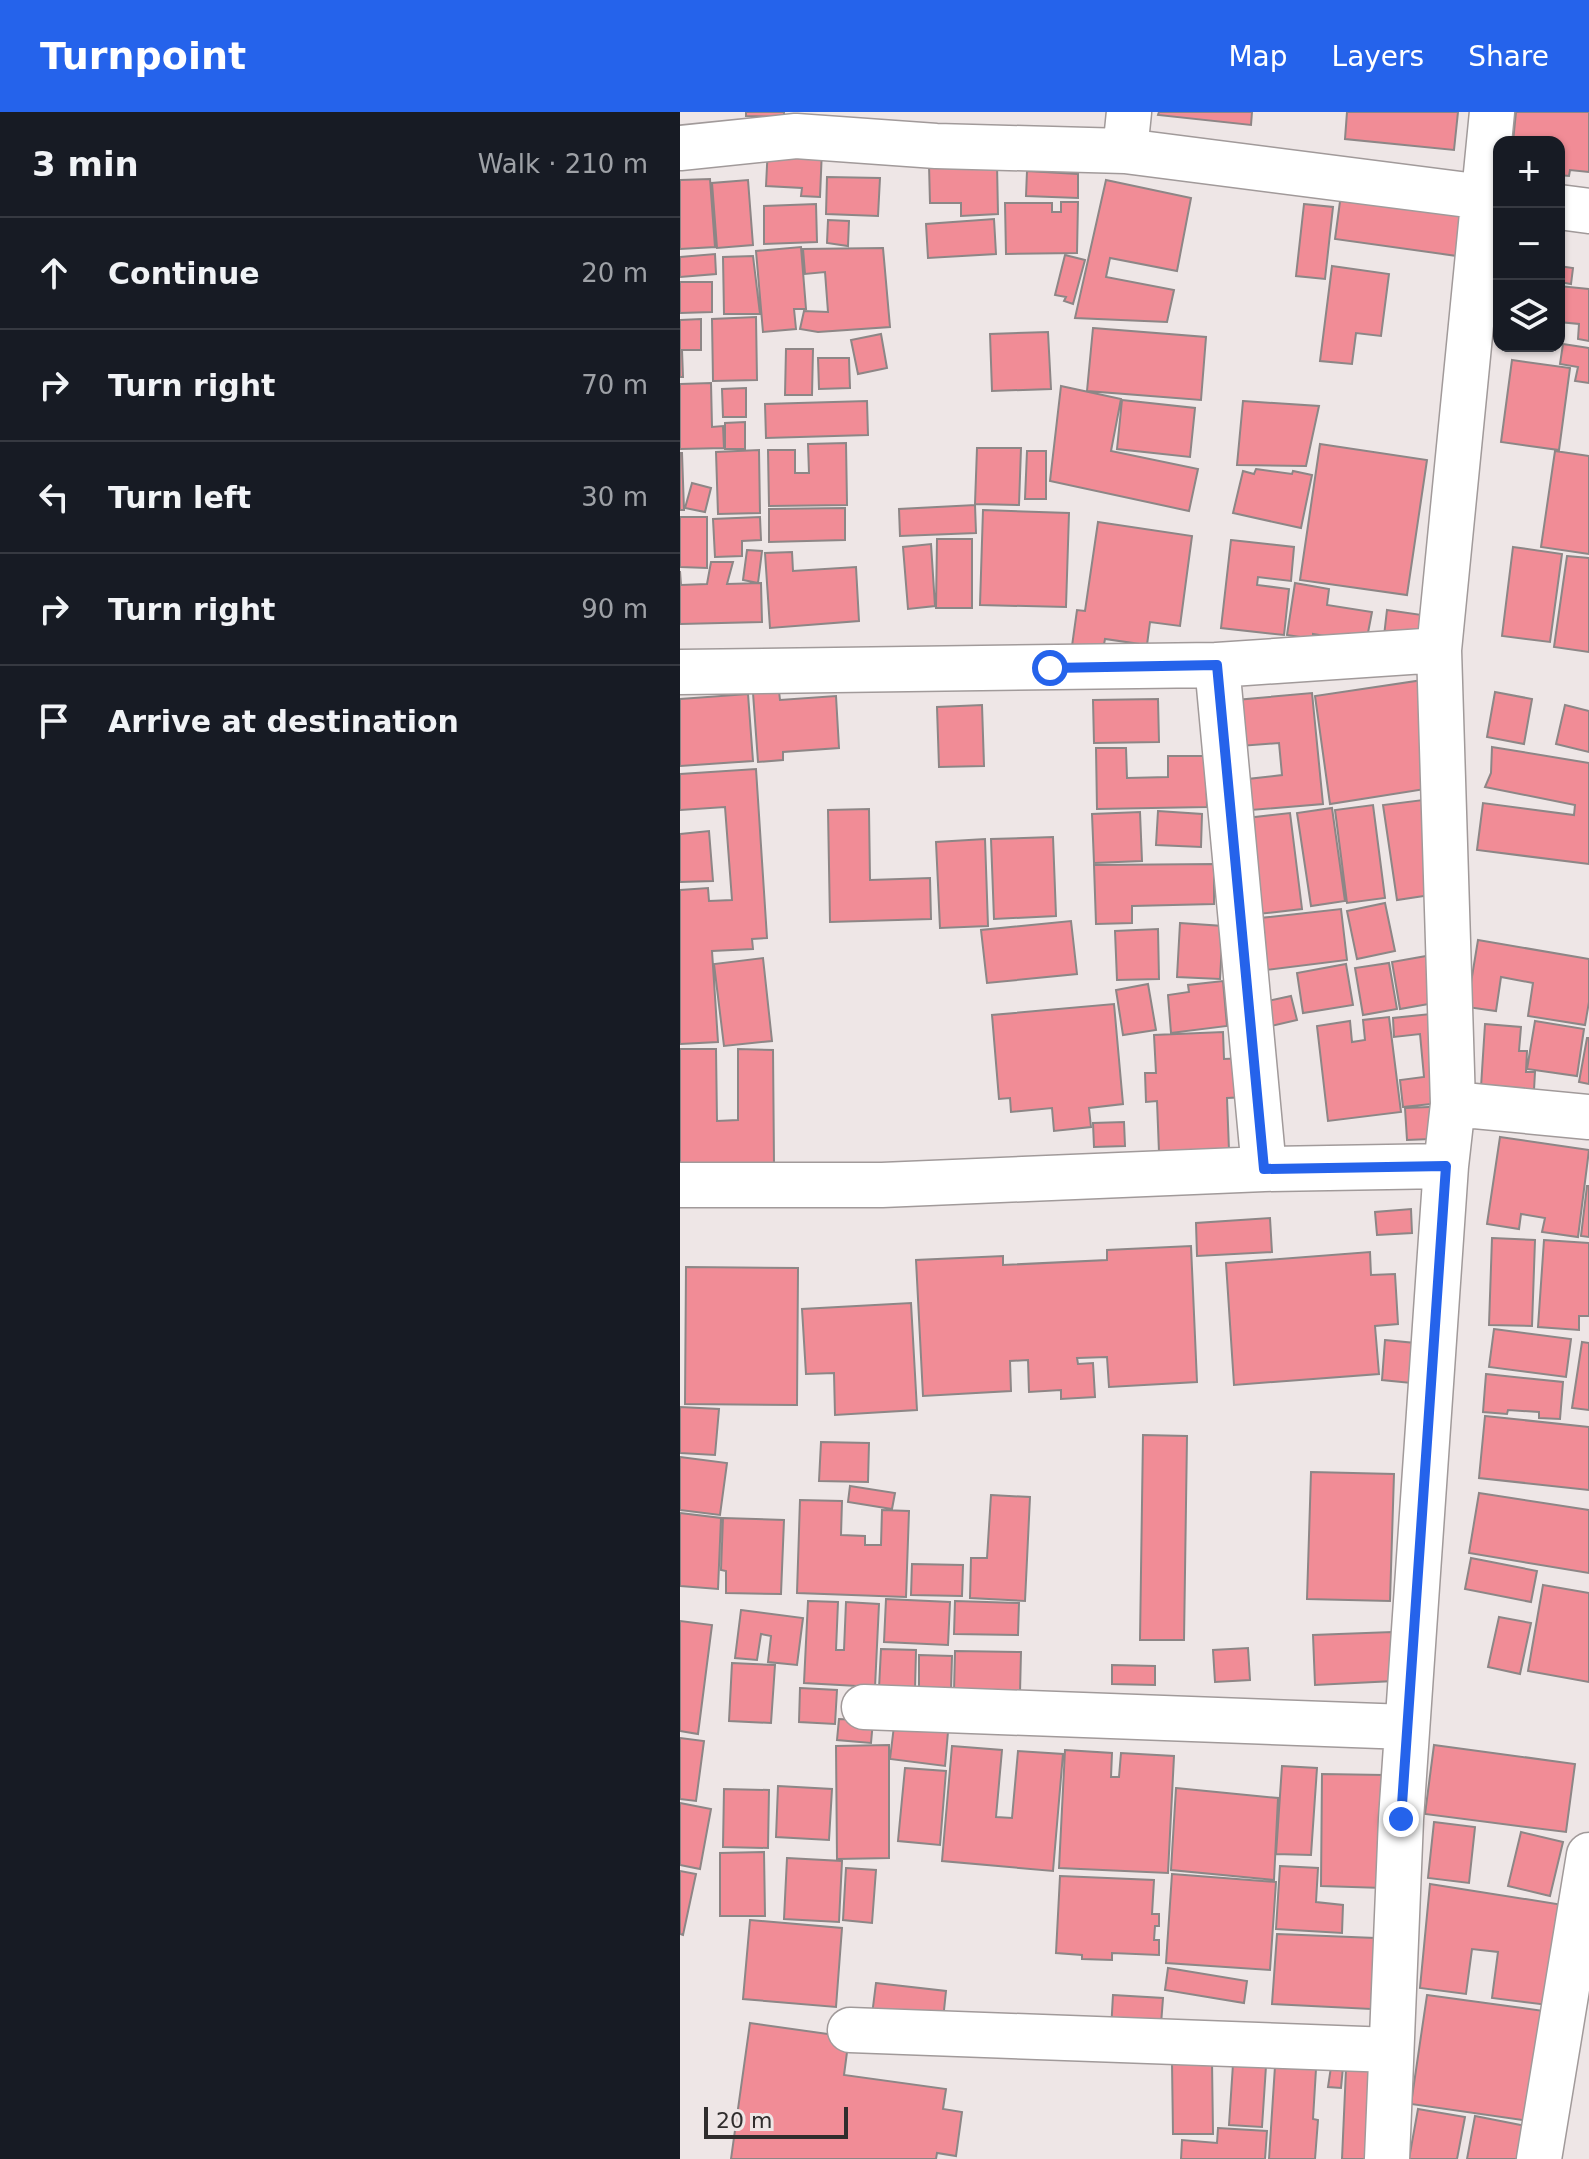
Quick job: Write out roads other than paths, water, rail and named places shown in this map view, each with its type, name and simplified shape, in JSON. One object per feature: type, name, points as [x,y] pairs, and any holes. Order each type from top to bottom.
[{"type":"street","points":[[1387,2159],[1407,1727],[1446,1166],[1453,1104],[1439,650],[1491,198],[1492,112]]},
{"type":"street","points":[[680,148],[796,124],[936,146],[1127,131],[1491,198]]},
{"type":"street","points":[[1565,208],[1589,211]]},
{"type":"street","points":[[680,672],[1217,665],[1439,650]]},
{"type":"street","points":[[1217,665],[1264,1169]]},
{"type":"street","points":[[1453,1104],[1589,1117]]},
{"type":"street","points":[[680,1185],[882,1185],[1264,1169],[1446,1166]]},
{"type":"street","points":[[864,1707],[1407,1727]]},
{"type":"street","points":[[1539,2159],[1589,1855]]},
{"type":"street","points":[[850,2030],[1391,2050]]}]
